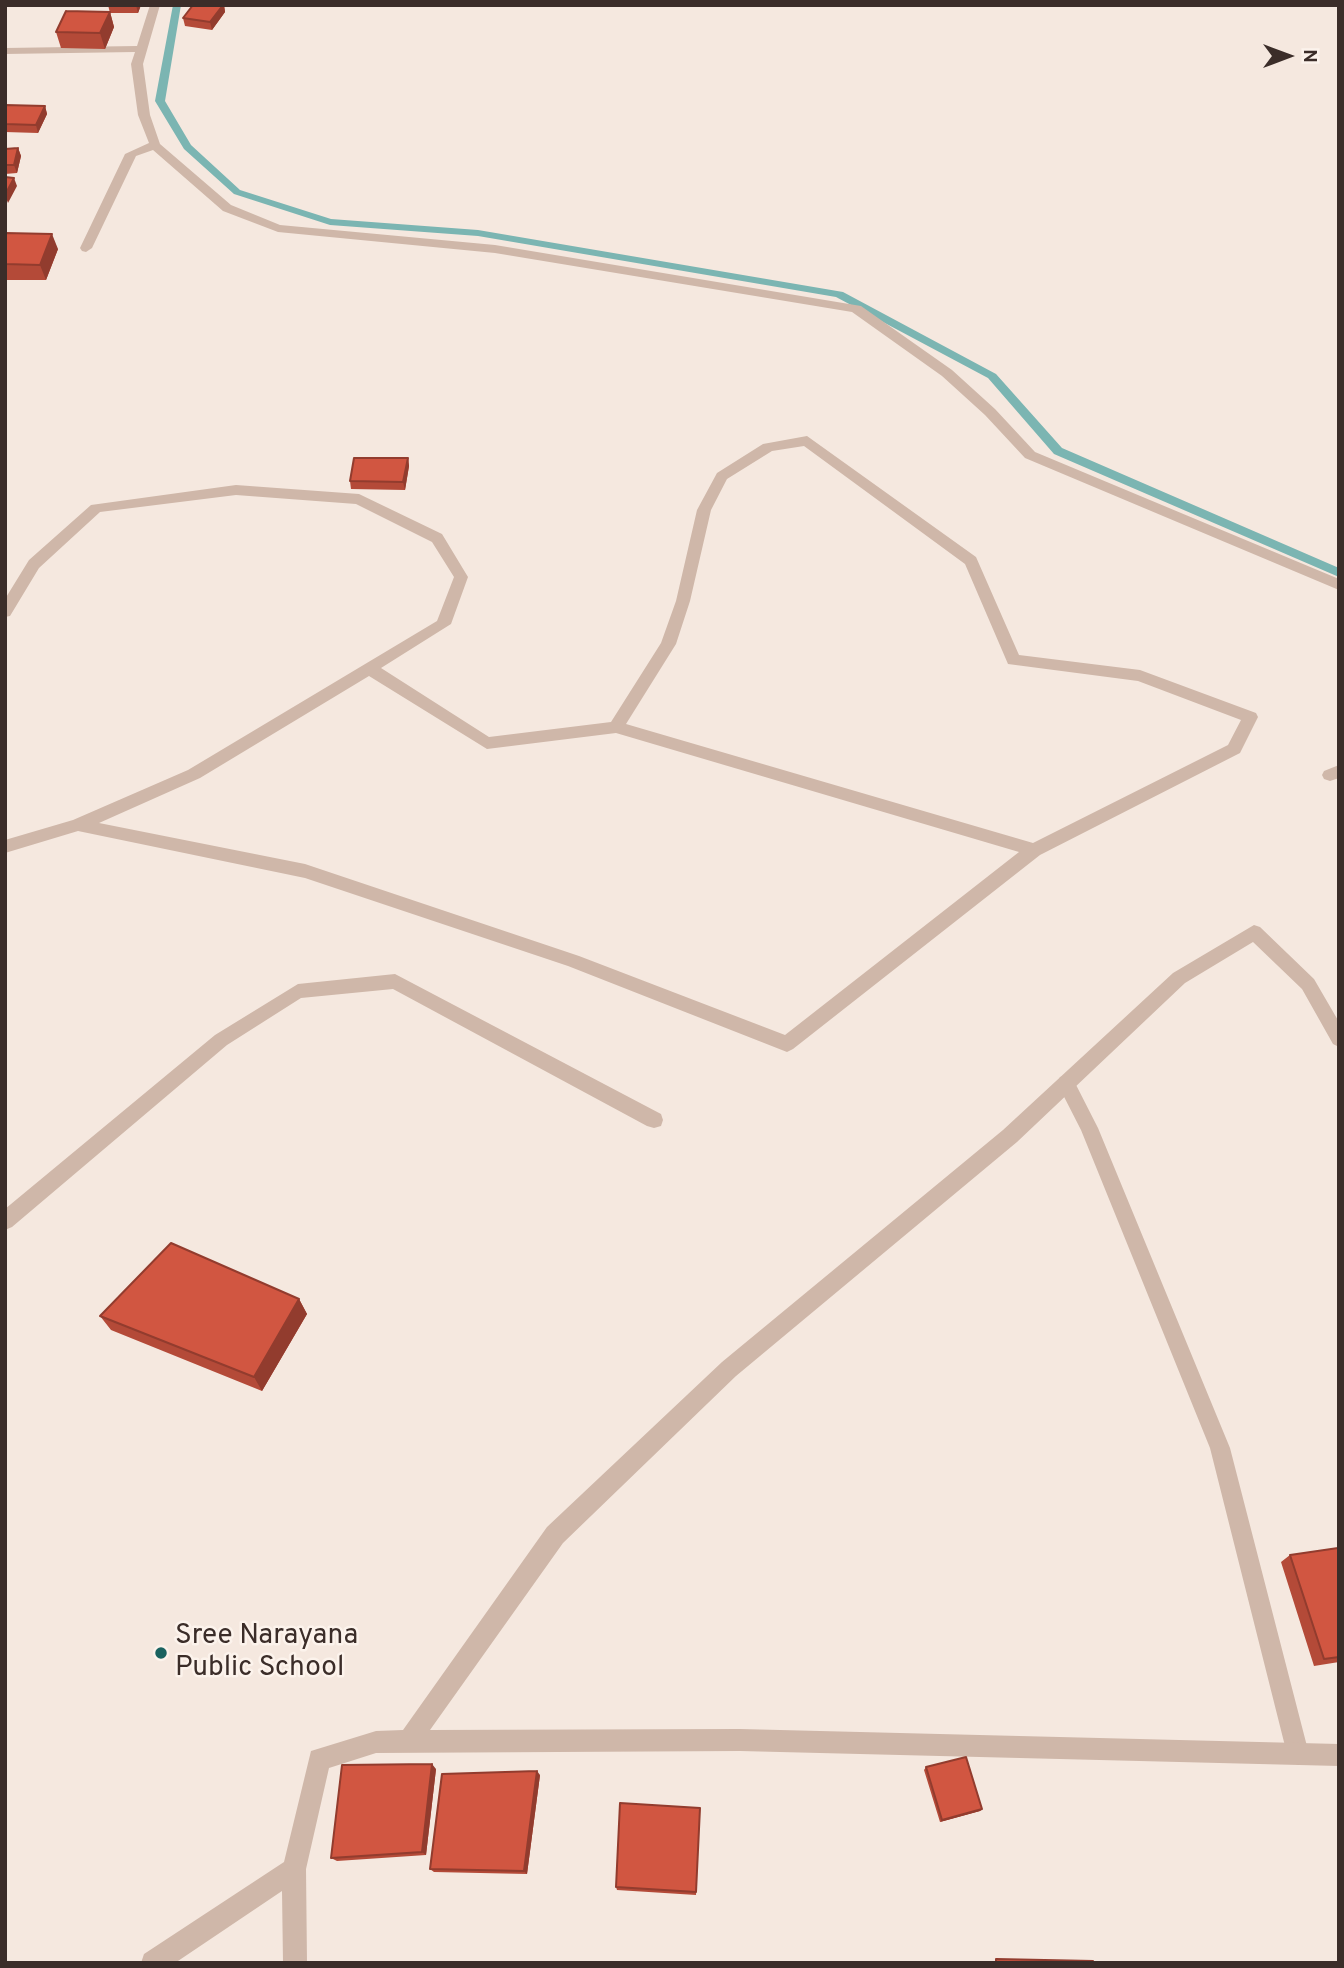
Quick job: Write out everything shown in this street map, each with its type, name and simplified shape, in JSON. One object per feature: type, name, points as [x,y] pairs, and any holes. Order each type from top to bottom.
[{"type":"street","points":[[155,5],[137,64],[144,115],[155,145],[226,208],[278,229],[495,249],[856,309],[947,373],[989,412],[1030,456],[1339,585]]},
{"type":"street","points":[[5,51],[142,49]]},
{"type":"street","points":[[86,248],[131,154],[155,145]]},
{"type":"street","points":[[78,825],[305,871],[573,961],[787,1044],[1034,850],[1234,750],[1250,717],[1140,676],[1013,660],[971,561],[807,441],[768,447],[722,476],[704,510],[683,601],[667,644],[616,727]]},
{"type":"street","points":[[5,612],[34,564],[96,508],[236,490],[359,499],[436,538],[461,577],[443,624],[194,774],[78,825],[5,847]]},
{"type":"street","points":[[369,668],[487,743],[616,727],[1034,850]]},
{"type":"street","points":[[410,1741],[555,1535],[729,1369],[1010,1136],[1179,978],[1254,932],[1308,984],[1339,1039]]},
{"type":"street","points":[[6,1220],[221,1040],[298,990],[395,981],[654,1120]]},
{"type":"street","points":[[1066,1083],[1089,1128],[1220,1448],[1298,1754]]},
{"type":"street","points":[[295,1963],[294,1869],[319,1759],[376,1742],[740,1741],[1339,1755]]},
{"type":"street","points":[[153,1963],[294,1869]]},
{"type":"building","points":[[193,5],[223,5],[210,22],[183,18]]},
{"type":"building","points":[[66,11],[110,12],[100,33],[56,32]]},
{"type":"building","points":[[5,105],[45,106],[36,125],[5,124]]},
{"type":"building","points":[[18,148],[14,165],[5,165],[5,149]]},
{"type":"building","points":[[5,177],[14,178],[5,195]]},
{"type":"building","points":[[5,233],[52,234],[40,265],[5,264]]},
{"type":"building","points":[[354,458],[408,458],[403,482],[350,481]]},
{"type":"building","points":[[171,1243],[299,1299],[254,1377],[100,1316]]},
{"type":"building","points":[[1338,1548],[1339,1657],[1324,1659],[1290,1555]]},
{"type":"building","points":[[966,1757],[982,1809],[942,1820],[926,1767]]},
{"type":"building","points":[[432,1764],[422,1852],[331,1858],[342,1765]]},
{"type":"building","points":[[537,1771],[524,1871],[430,1869],[442,1774]]},
{"type":"building","points":[[620,1803],[700,1808],[696,1892],[616,1887]]},
{"type":"building","points":[[996,1959],[1093,1961],[1093,1963],[996,1963]]},
{"type":"waterway","points":[[177,5],[160,101],[187,147],[237,192],[330,222],[478,233],[839,294],[992,376],[1058,451],[1339,573]]},
{"type":"place","name":"Sree Narayana Public School","points":[[161,1653]]}]
